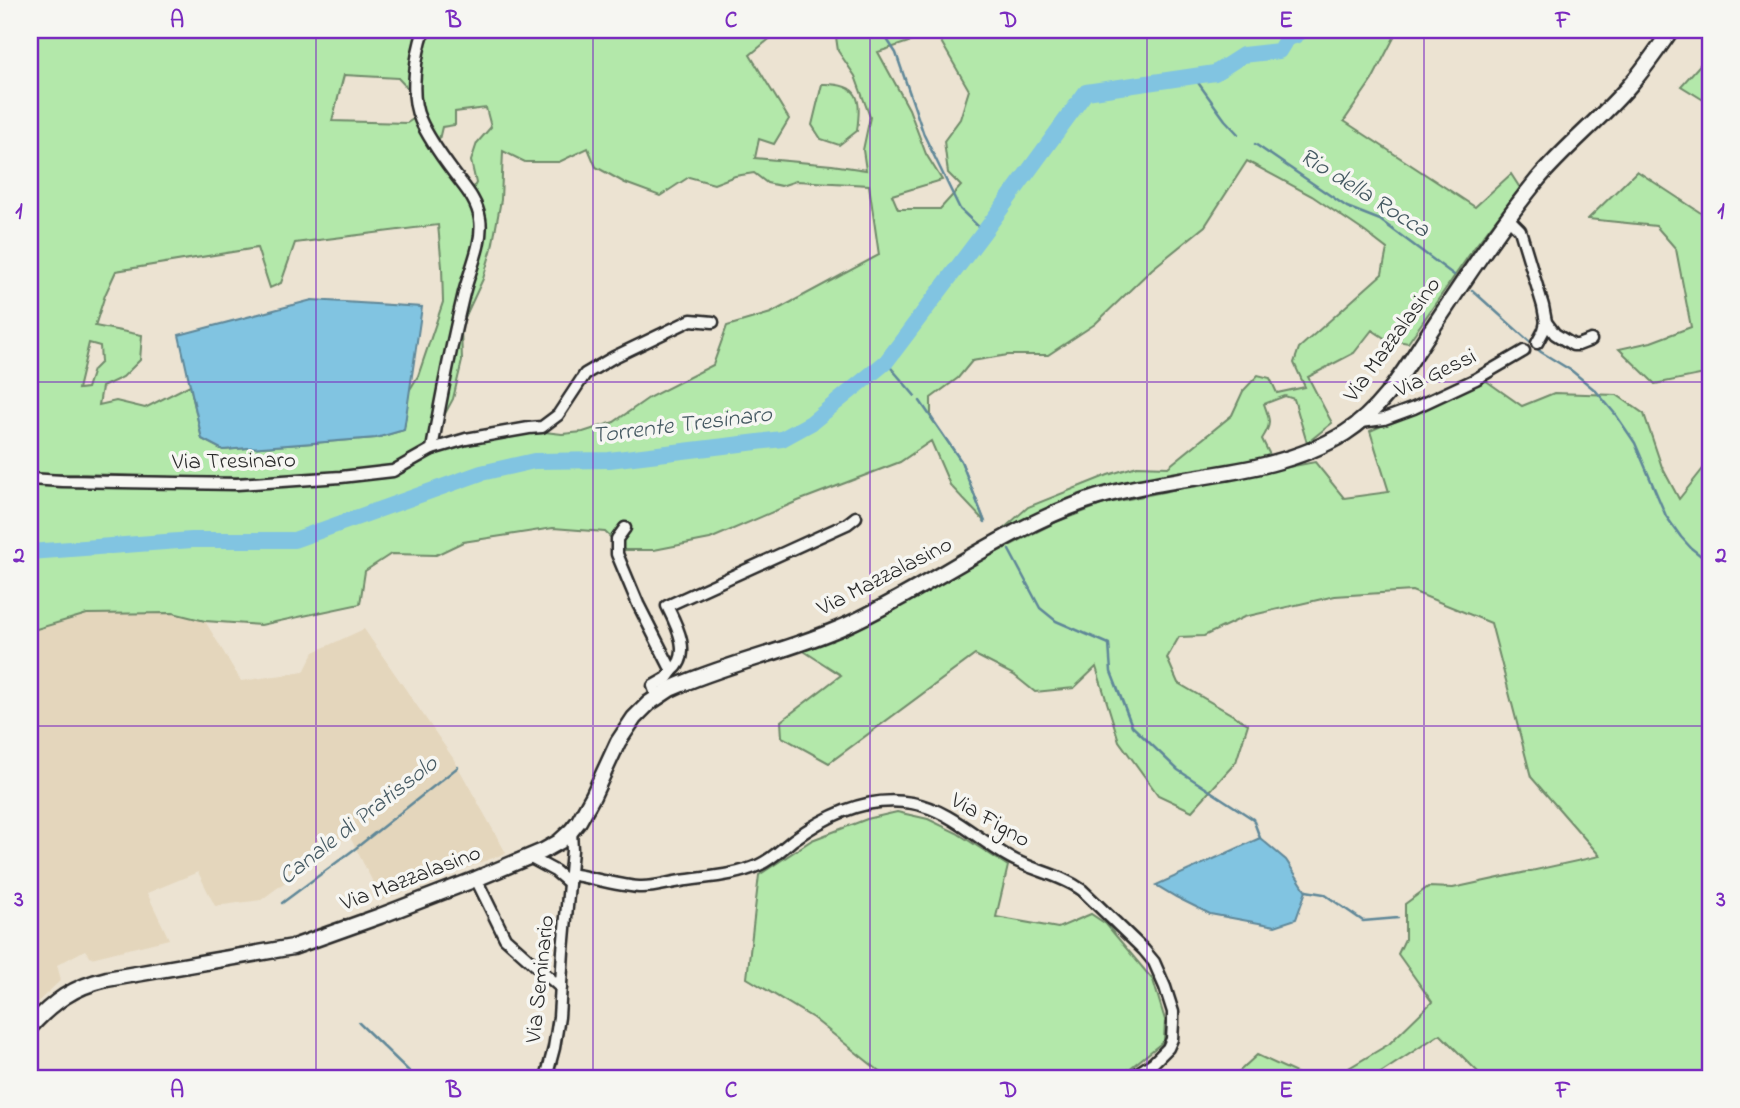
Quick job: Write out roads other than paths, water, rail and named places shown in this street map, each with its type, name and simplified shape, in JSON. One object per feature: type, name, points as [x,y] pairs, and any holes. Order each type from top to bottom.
[{"type":"main road","name":"Via Mazzalasino","points":[[30,1027],[58,999],[89,983],[293,947],[529,857],[559,842],[571,831],[584,813],[625,729],[640,710],[657,697],[682,684],[845,626],[1021,530],[1077,505],[1129,489],[1275,462],[1314,449],[1360,422],[1392,387],[1508,218],[1540,178],[1629,87],[1671,30]]},
{"type":"street","points":[[424,30],[415,74],[419,118],[443,157],[471,193],[480,220],[478,247],[464,294],[432,449]]},
{"type":"street","points":[[1508,218],[1520,230],[1543,306],[1546,322],[1537,343]]},
{"type":"street","name":"Via Tresinaro","points":[[30,479],[237,484],[393,471],[432,449],[466,439],[542,428],[558,415],[585,374],[691,320],[713,322]]},
{"type":"street","points":[[1546,322],[1555,334],[1573,345],[1591,340]]},
{"type":"street","name":"Via Gessi","points":[[1360,422],[1384,419],[1414,408],[1476,379],[1524,351]]},
{"type":"street","points":[[657,697],[653,686],[667,678],[680,665],[682,655],[681,638],[667,606],[847,524],[856,517]]},
{"type":"street","points":[[625,528],[617,539],[617,554],[638,604],[672,671]]},
{"type":"street","name":"Via Figno","points":[[570,879],[640,887],[737,872],[763,863],[811,828],[852,807],[893,802],[913,803],[931,809],[957,821],[1012,859],[1072,883],[1154,962],[1172,1012],[1171,1039],[1161,1057],[1130,1078]]},
{"type":"street","name":"Via Seminario","points":[[546,1078],[556,1040],[570,879],[571,831]]},
{"type":"street","points":[[529,857],[570,879]]},
{"type":"street","points":[[476,879],[505,938],[561,988]]},
{"type":"water","points":[[312,300],[422,307],[404,430],[376,438],[223,450],[202,439],[179,335]]},
{"type":"water","points":[[1260,838],[1286,860],[1306,891],[1296,919],[1275,926],[1210,914],[1156,885]]},
{"type":"waterway","points":[[881,30],[896,53],[924,135],[960,209],[984,232]]},
{"type":"waterway","name":"Torrente Tresinaro","points":[[30,552],[192,540],[294,540],[481,473],[534,461],[609,460],[782,439],[811,423],[886,362],[1086,92],[1215,73],[1243,55],[1279,51],[1287,38],[1303,30]]},
{"type":"waterway","name":"Rio della Rocca","points":[[1194,77],[1238,134]]},
{"type":"waterway","name":"Rio della Rocca","points":[[1255,144],[1347,207],[1380,220],[1454,275]]},
{"type":"waterway","name":"Rio della Rocca","points":[[1472,290],[1541,352],[1572,371],[1596,391],[1635,443],[1666,516],[1691,548],[1710,563]]},
{"type":"waterway","points":[[886,362],[915,396]]},
{"type":"waterway","points":[[920,401],[961,461],[985,522]]},
{"type":"waterway","points":[[1009,550],[1040,608],[1056,621],[1109,644],[1111,672],[1132,726],[1178,770],[1253,819],[1260,838]]},
{"type":"waterway","name":"Rio della Rocca","points":[[1710,564],[1707,578],[1710,593]]},
{"type":"waterway","name":"Canale di Pratissolo","points":[[282,903],[458,767]]},
{"type":"waterway","points":[[1306,891],[1324,894],[1363,921],[1398,918]]},
{"type":"waterway","points":[[359,1023],[416,1078]]}]
